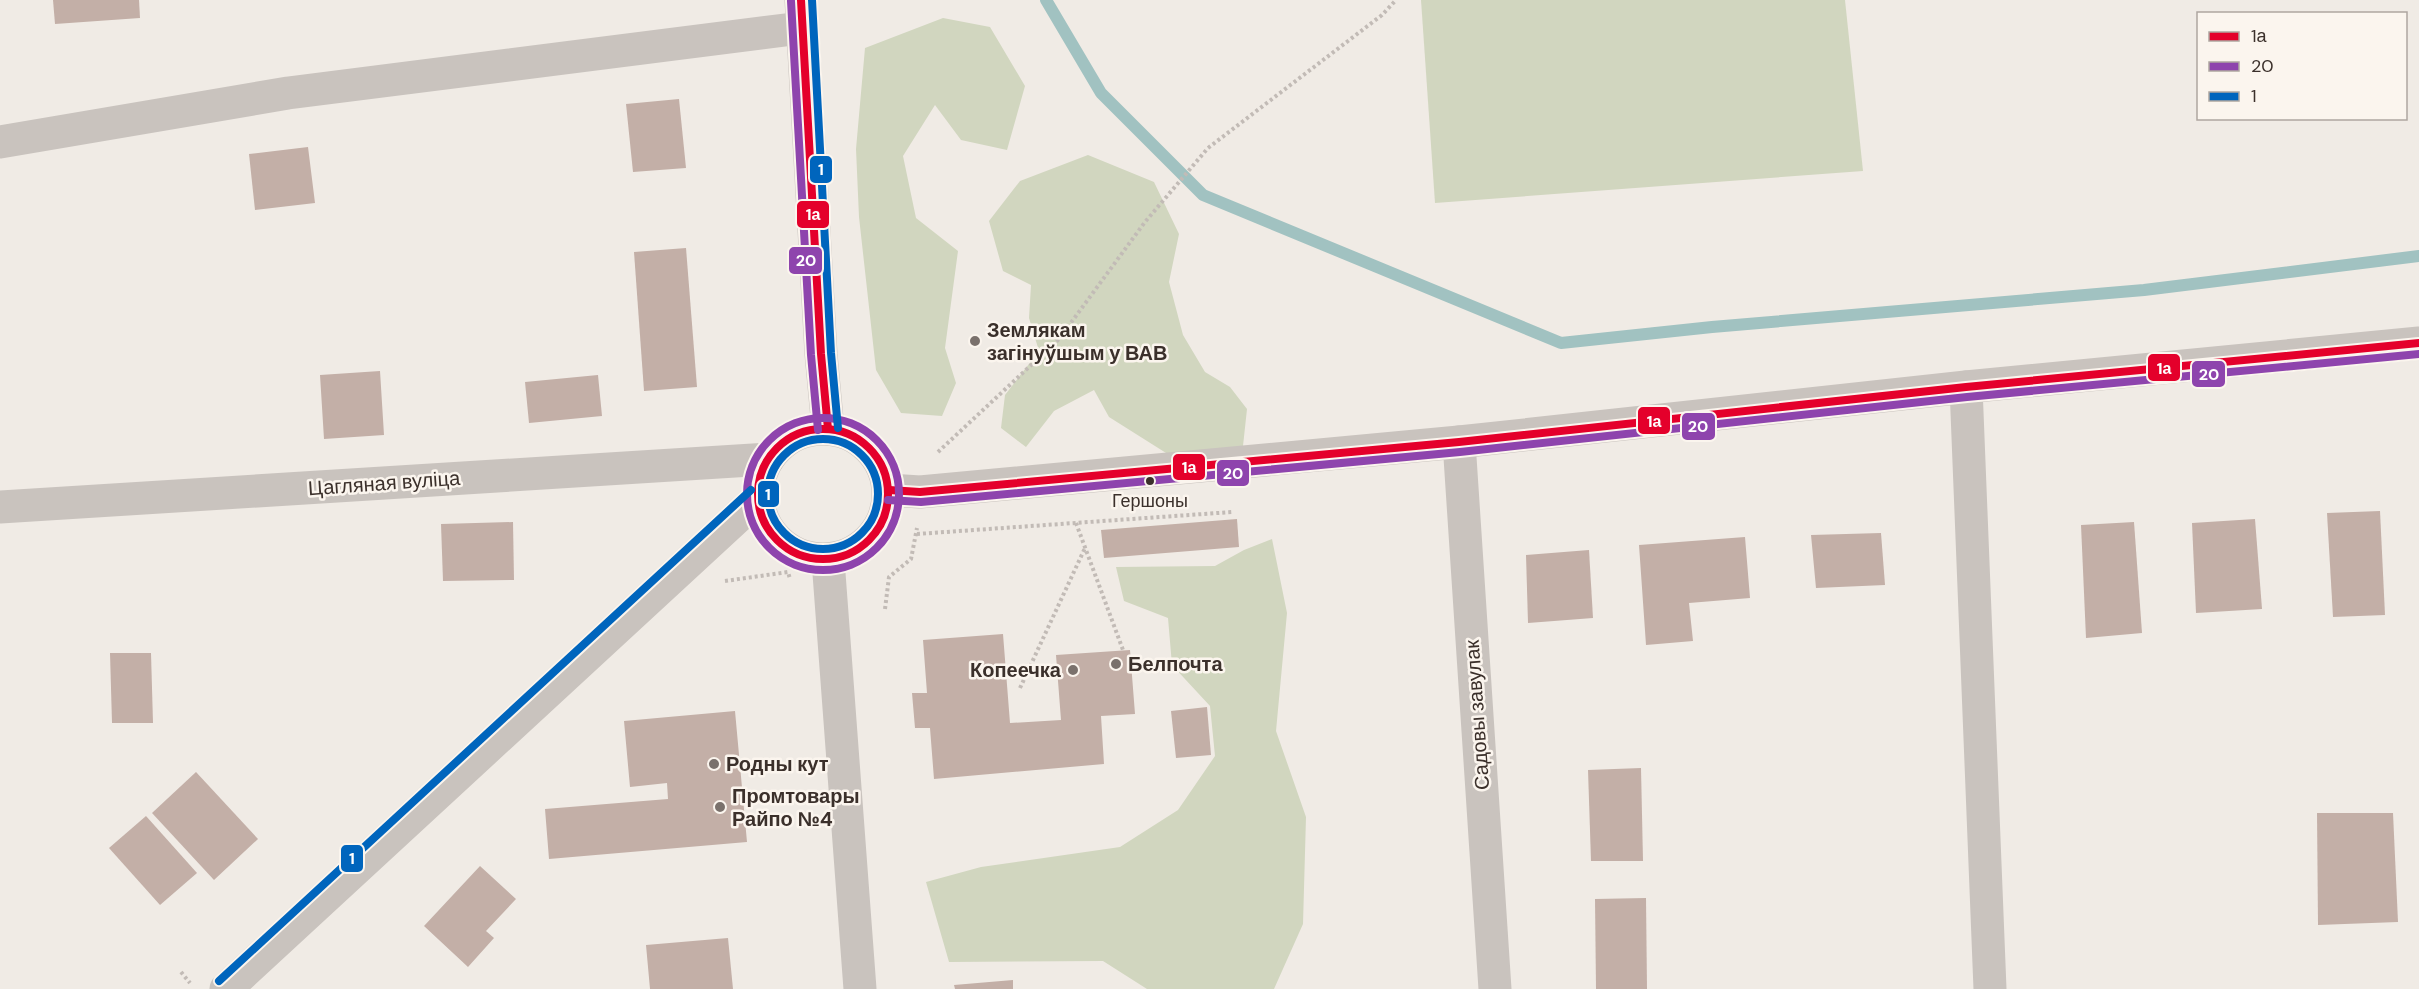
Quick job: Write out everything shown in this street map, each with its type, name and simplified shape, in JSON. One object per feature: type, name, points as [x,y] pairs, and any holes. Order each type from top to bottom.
[{"type":"street","points":[[0,142],[288,93],[801,14],[828,429]]},
{"type":"street","points":[[905,491],[885,470],[874,452],[859,439],[828,429],[799,433],[782,443],[768,459],[760,478],[758,498],[762,518],[773,536],[789,549],[807,558],[828,560],[848,555],[873,537],[887,510],[905,491],[1459,441],[1966,387],[2419,343]]},
{"type":"street","points":[[1966,387],[1990,989]]},
{"type":"street","name":"Садовы завулак","points":[[1459,441],[1495,989]]},
{"type":"street","name":"Цагляная вуліца","points":[[0,507],[768,459]]},
{"type":"street","points":[[226,989],[758,498]]},
{"type":"street","points":[[828,560],[860,989]]},
{"type":"path","points":[[885,609],[889,577],[911,559],[917,534],[905,491],[938,452],[1059,339],[1145,222],[1209,148],[1382,15],[1396,0]]},
{"type":"path","points":[[917,534],[1232,512]]},
{"type":"path","points":[[1076,523],[1123,650]]},
{"type":"path","points":[[1020,688],[1085,548]]},
{"type":"green space","points":[[1421,0],[1845,0],[1863,171],[1435,203]]},
{"type":"green space","points":[[943,18],[990,27],[1025,86],[1007,150],[961,140],[935,105],[903,156],[916,218],[958,251],[945,348],[956,383],[942,416],[901,413],[876,370],[859,217],[856,149],[865,48]]},
{"type":"green space","points":[[1088,155],[1154,182],[1179,234],[1169,282],[1183,335],[1205,372],[1230,387],[1247,409],[1243,446],[1174,458],[1109,417],[1094,390],[1054,411],[1026,447],[1001,428],[1005,395],[1039,351],[1029,318],[1031,285],[1003,271],[989,221],[1020,181]]},
{"type":"green space","points":[[1272,539],[1287,613],[1276,731],[1306,817],[1303,924],[1274,989],[1147,989],[1103,961],[949,962],[926,882],[981,867],[1120,847],[1178,810],[1215,756],[1210,706],[1172,665],[1168,618],[1124,601],[1116,567],[1215,566],[1244,550]]},
{"type":"building","points":[[53,0],[139,0],[140,18],[55,24]]},
{"type":"building","points":[[679,99],[686,168],[633,172],[626,104]]},
{"type":"building","points":[[308,147],[315,203],[255,210],[249,154]]},
{"type":"building","points":[[686,248],[697,387],[644,391],[634,252]]},
{"type":"building","points":[[380,371],[384,435],[324,439],[320,375]]},
{"type":"building","points":[[598,375],[602,416],[529,423],[525,382]]},
{"type":"building","points":[[2380,511],[2385,615],[2333,617],[2327,513]]},
{"type":"building","points":[[1237,519],[1239,547],[1104,558],[1101,530]]},
{"type":"building","points":[[2255,519],[2262,609],[2196,613],[2192,523]]},
{"type":"building","points":[[513,522],[514,580],[443,581],[441,524]]},
{"type":"building","points":[[2134,522],[2142,633],[2086,638],[2081,525]]},
{"type":"building","points":[[1881,533],[1885,585],[1816,588],[1811,535]]},
{"type":"building","points":[[1745,537],[1750,598],[1689,603],[1693,641],[1646,645],[1639,545]]},
{"type":"building","points":[[1589,550],[1593,618],[1528,623],[1526,555]]},
{"type":"building","points":[[1003,634],[1010,723],[1061,720],[1056,655],[1130,650],[1135,714],[1101,716],[1104,764],[934,779],[930,728],[915,728],[912,693],[927,693],[923,640]]},
{"type":"building","points":[[110,653],[151,653],[153,723],[112,723]]},
{"type":"building","points":[[1207,707],[1211,755],[1176,758],[1171,711]]},
{"type":"building","points":[[735,711],[747,842],[549,859],[545,809],[668,799],[667,783],[630,787],[624,721]]},
{"type":"building","points":[[1641,768],[1643,861],[1591,861],[1588,770]]},
{"type":"building","points":[[196,772],[258,839],[214,880],[152,813]]},
{"type":"building","points":[[2317,813],[2393,813],[2398,922],[2318,925]]},
{"type":"building","points":[[146,816],[197,873],[160,905],[109,848]]},
{"type":"building","points":[[480,866],[516,899],[486,931],[494,938],[468,967],[424,926]]},
{"type":"building","points":[[1646,898],[1647,989],[1596,989],[1595,899]]},
{"type":"building","points":[[728,938],[733,989],[650,989],[646,945]]},
{"type":"building","points":[[1013,980],[1013,989],[955,989],[954,985]]},
{"type":"waterway","points":[[1046,0],[1101,93],[1203,195],[1561,343],[1712,327],[2144,290],[2419,256]]},
{"type":"transit line","name":"1а","points":[[801,0],[821,354],[828,429]]},
{"type":"transit line","name":"1","points":[[812,0],[831,353],[838,428]]},
{"type":"transit line","name":"20","points":[[791,1],[811,355],[818,430]]},
{"type":"transit line","name":"1а","points":[[889,490],[920,492],[1459,442],[1966,387],[2419,343]]},
{"type":"transit line","name":"20","points":[[888,500],[921,502],[1460,452],[1967,397],[2419,354]]},
{"type":"transit line","name":"20","points":[[823,418],[852,424],[865,431],[876,441],[886,452],[893,465],[899,494],[893,523],[886,536],[876,547],[865,557],[852,564],[823,570],[794,564],[781,557],[770,547],[760,536],[753,523],[747,494],[753,465],[760,452],[770,441],[781,431],[794,424],[823,418]]},
{"type":"transit line","name":"1а","points":[[823,429],[848,434],[869,448],[883,469],[888,494],[883,519],[869,540],[848,554],[823,559],[798,554],[777,540],[763,519],[758,494],[763,469],[777,448],[798,434],[823,429]]},
{"type":"transit line","name":"1","points":[[823,439],[844,444],[862,455],[873,473],[878,494],[873,515],[862,533],[844,544],[823,549],[802,544],[784,533],[773,515],[768,494],[773,473],[784,455],[802,444],[823,439]]},
{"type":"transit line","name":"1","points":[[219,981],[751,490]]},
{"type":"place","name":"Землякам загінуўшым у ВАВ","points":[[975,341]]},
{"type":"place","name":"Гершоны","points":[[1150,481]]},
{"type":"place","name":"Белпочта","points":[[1116,664]]},
{"type":"place","name":"Копеечка","points":[[1073,670]]},
{"type":"place","name":"Родны кут","points":[[714,764]]},
{"type":"place","name":"Промтовары Райпо №4","points":[[720,807]]}]
